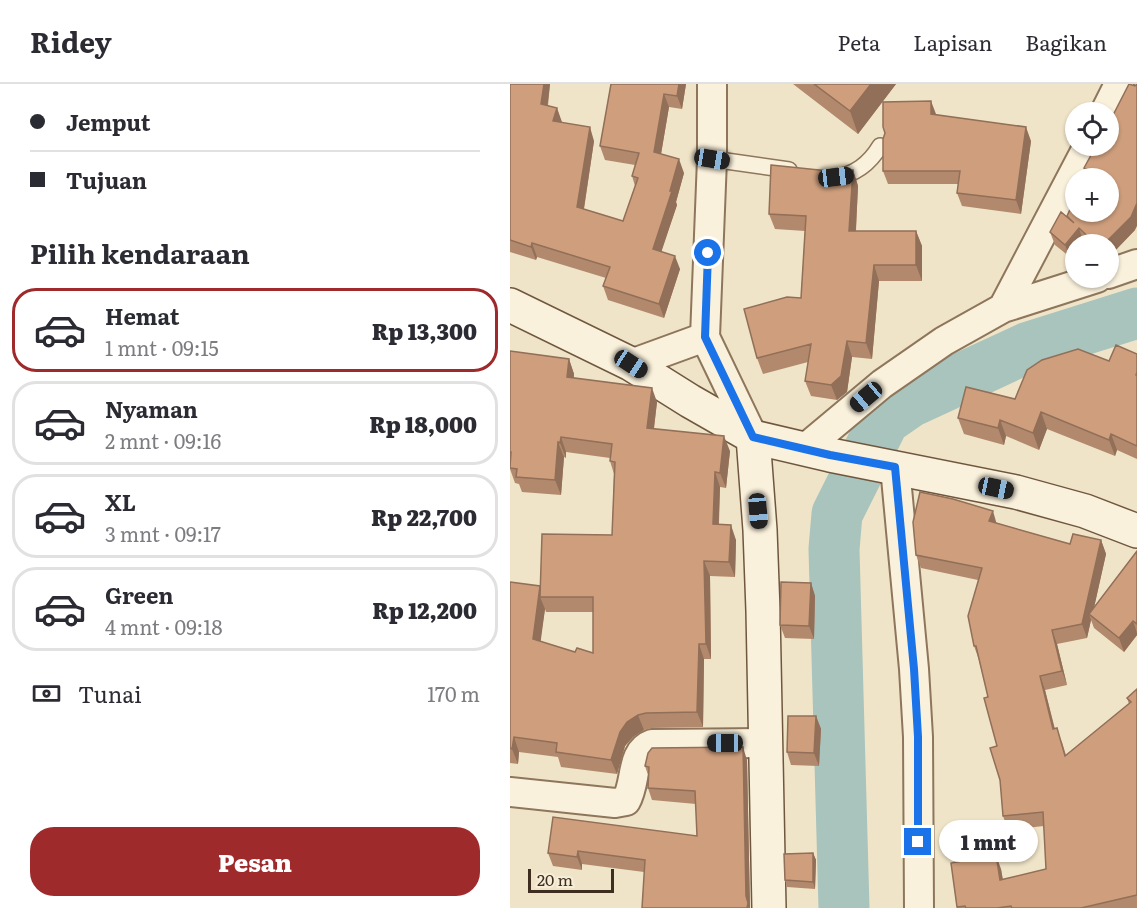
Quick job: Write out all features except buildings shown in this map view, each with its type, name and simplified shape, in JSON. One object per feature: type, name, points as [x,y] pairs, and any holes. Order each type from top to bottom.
[{"type":"street","points":[[712,84],[712,159],[705,337],[753,437],[764,612],[769,908]]},
{"type":"street","points":[[1110,102],[1119,84]]},
{"type":"street","points":[[1003,308],[1083,156]]},
{"type":"street","points":[[1119,270],[1137,264]]},
{"type":"street","points":[[803,450],[882,384],[944,341],[1003,308],[1066,288]]},
{"type":"street","points":[[510,305],[631,364],[753,437],[803,450],[1016,492],[1085,511],[1137,531]]},
{"type":"street","points":[[631,364],[705,337]]},
{"type":"street","points":[[889,466],[914,669],[918,737],[919,908]]},
{"type":"street","points":[[510,792],[615,803],[626,801],[632,791],[638,754],[644,747],[658,744],[765,743]]},
{"type":"lane","points":[[712,159],[836,177],[850,175],[875,154],[880,146]]},
{"type":"waterway","points":[[844,908],[834,549],[837,514],[884,420],[910,402],[1029,347],[1137,313]]},
{"type":"route","points":[[708,253],[705,337],[753,437],[895,467],[914,669],[918,737],[918,842]]}]
